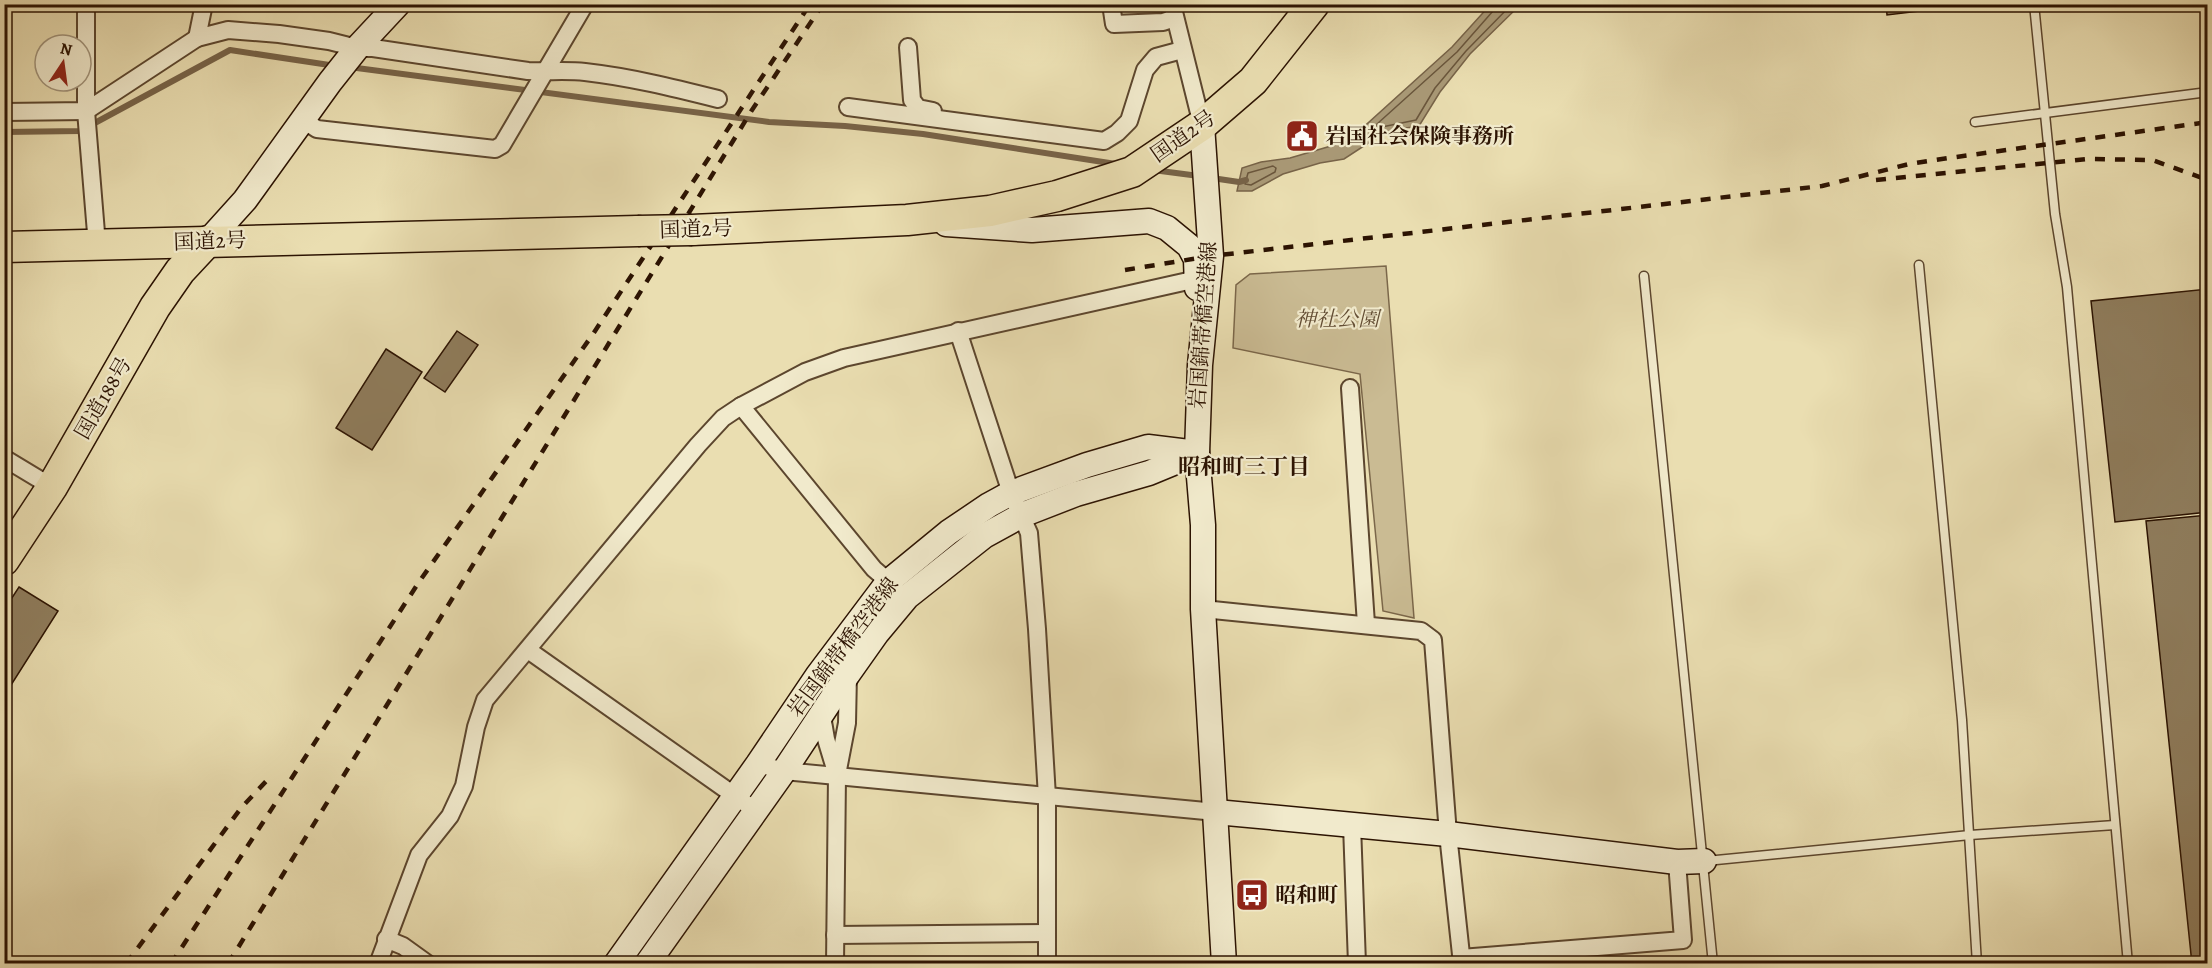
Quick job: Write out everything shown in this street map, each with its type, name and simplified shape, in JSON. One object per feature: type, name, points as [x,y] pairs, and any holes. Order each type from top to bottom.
[{"type":"highway","name":"国道2号","points":[[4,247],[692,230],[907,220],[990,211],[1057,196],[1132,172],[1202,125],[1253,81],[1314,4]]},
{"type":"highway","name":"国道188号","points":[[4,560],[52,487],[155,307],[180,272],[208,241]]},
{"type":"main road","points":[[208,241],[245,200],[330,82],[398,4]]},
{"type":"main road","name":"岩国錦帯橋空港線","points":[[1197,453],[1203,278],[1211,256],[1202,125]]},
{"type":"main road","points":[[907,220],[1032,230],[1149,221],[1167,228],[1189,246],[1203,278]]},
{"type":"main road","name":"岩国錦帯橋空港線","points":[[616,963],[758,764],[818,675],[888,582],[949,532],[989,505],[1011,494],[1087,465],[1148,447],[1197,453]]},
{"type":"main road","points":[[1197,453],[1203,525],[1203,609],[1224,963]]},
{"type":"main road","name":"岩国錦帯橋空港線","points":[[647,963],[784,771],[877,633],[907,597],[984,536],[1022,515],[1076,494],[1149,473],[1197,453]]},
{"type":"main road","points":[[1216,812],[1448,834],[1677,862],[1704,861]]},
{"type":"street","points":[[86,4],[87,115],[97,245]]},
{"type":"street","points":[[198,38],[204,4]]},
{"type":"street","points":[[303,120],[317,129],[495,149],[502,145],[585,4]]},
{"type":"street","points":[[1111,4],[1114,24],[1164,22],[1174,11]]},
{"type":"street","points":[[1174,11],[1202,125]]},
{"type":"street","points":[[4,112],[87,115],[198,38],[228,30],[329,41],[354,53],[373,48],[542,78],[574,71],[640,80],[718,99]]},
{"type":"street","points":[[908,47],[912,100],[918,108],[956,117],[958,121]]},
{"type":"street","points":[[849,107],[1104,141],[1118,133],[1129,121],[1145,70],[1156,57],[1182,50]]},
{"type":"street","points":[[378,963],[419,855],[450,816],[464,786],[476,727],[485,700],[723,418],[806,372],[844,358],[1203,278]]},
{"type":"street","points":[[958,331],[1011,494],[1029,533],[1047,796],[1047,963]]},
{"type":"street","points":[[1350,388],[1366,624]]},
{"type":"street","points":[[741,406],[874,569],[907,597]]},
{"type":"street","points":[[4,458],[52,487]]},
{"type":"street","points":[[1203,609],[1421,631],[1433,640],[1448,834],[1461,961],[1683,940],[1677,862]]},
{"type":"street","points":[[528,650],[755,810]]},
{"type":"street","points":[[835,963],[837,776],[847,723],[848,674]]},
{"type":"street","points":[[818,675],[821,715],[837,776]]},
{"type":"street","points":[[758,764],[784,771],[1216,812]]},
{"type":"street","points":[[1352,825],[1357,963]]},
{"type":"street","points":[[835,935],[1047,933]]},
{"type":"street","points":[[386,939],[402,946],[428,963]]},
{"type":"lane","points":[[2034,4],[2055,214],[2067,286],[2128,963]]},
{"type":"lane","points":[[1974,122],[2208,92]]},
{"type":"lane","points":[[1919,265],[1962,720],[1977,963]]},
{"type":"lane","points":[[1644,276],[1713,963]]},
{"type":"lane","points":[[1704,861],[1970,835],[2115,825]]},
{"type":"green space","name":"神社公園","points":[[1386,266],[1414,618],[1383,611],[1360,374],[1233,348],[1236,285],[1250,274]]},
{"type":"water","points":[[1491,4],[1520,5],[1470,54],[1440,92],[1419,126],[1393,130],[1344,159],[1320,163],[1283,174],[1252,191],[1237,191],[1242,168],[1261,162],[1290,158],[1348,141],[1452,47]]},
{"type":"building","points":[[1886,4],[1978,4],[1887,15]]},
{"type":"building","points":[[2208,289],[2208,512],[2115,522],[2091,301]]},
{"type":"building","points":[[457,331],[478,345],[445,392],[424,378]]},
{"type":"building","points":[[386,349],[422,372],[372,450],[336,428]]},
{"type":"building","points":[[2208,515],[2208,964],[2192,964],[2146,521]]},
{"type":"building","points":[[19,587],[58,611],[6,693],[4,610]]},
{"type":"waterway","points":[[4,132],[80,131],[230,50],[336,66]]},
{"type":"waterway","points":[[349,67],[769,122],[845,126],[923,134],[1116,164]]},
{"type":"waterway","points":[[1153,170],[1199,176]]},
{"type":"waterway","points":[[1212,178],[1239,182],[1246,180]]},
{"type":"railway","points":[[171,964],[419,582],[593,334],[810,4]]},
{"type":"railway","points":[[228,964],[752,110],[823,4]]},
{"type":"railway","points":[[1125,270],[1211,256],[1822,186],[1909,164],[2208,122]]},
{"type":"railway","points":[[1876,180],[2087,159],[2152,160],[2208,180]]},
{"type":"railway","points":[[126,964],[241,808],[271,776]]},
{"type":"place","name":"岩国社会保険事務所","points":[[1302,136]]},
{"type":"place","name":"昭和町","points":[[1252,895]]},
{"type":"district","name":"昭和町三丁目","points":[[1244,466]]}]
